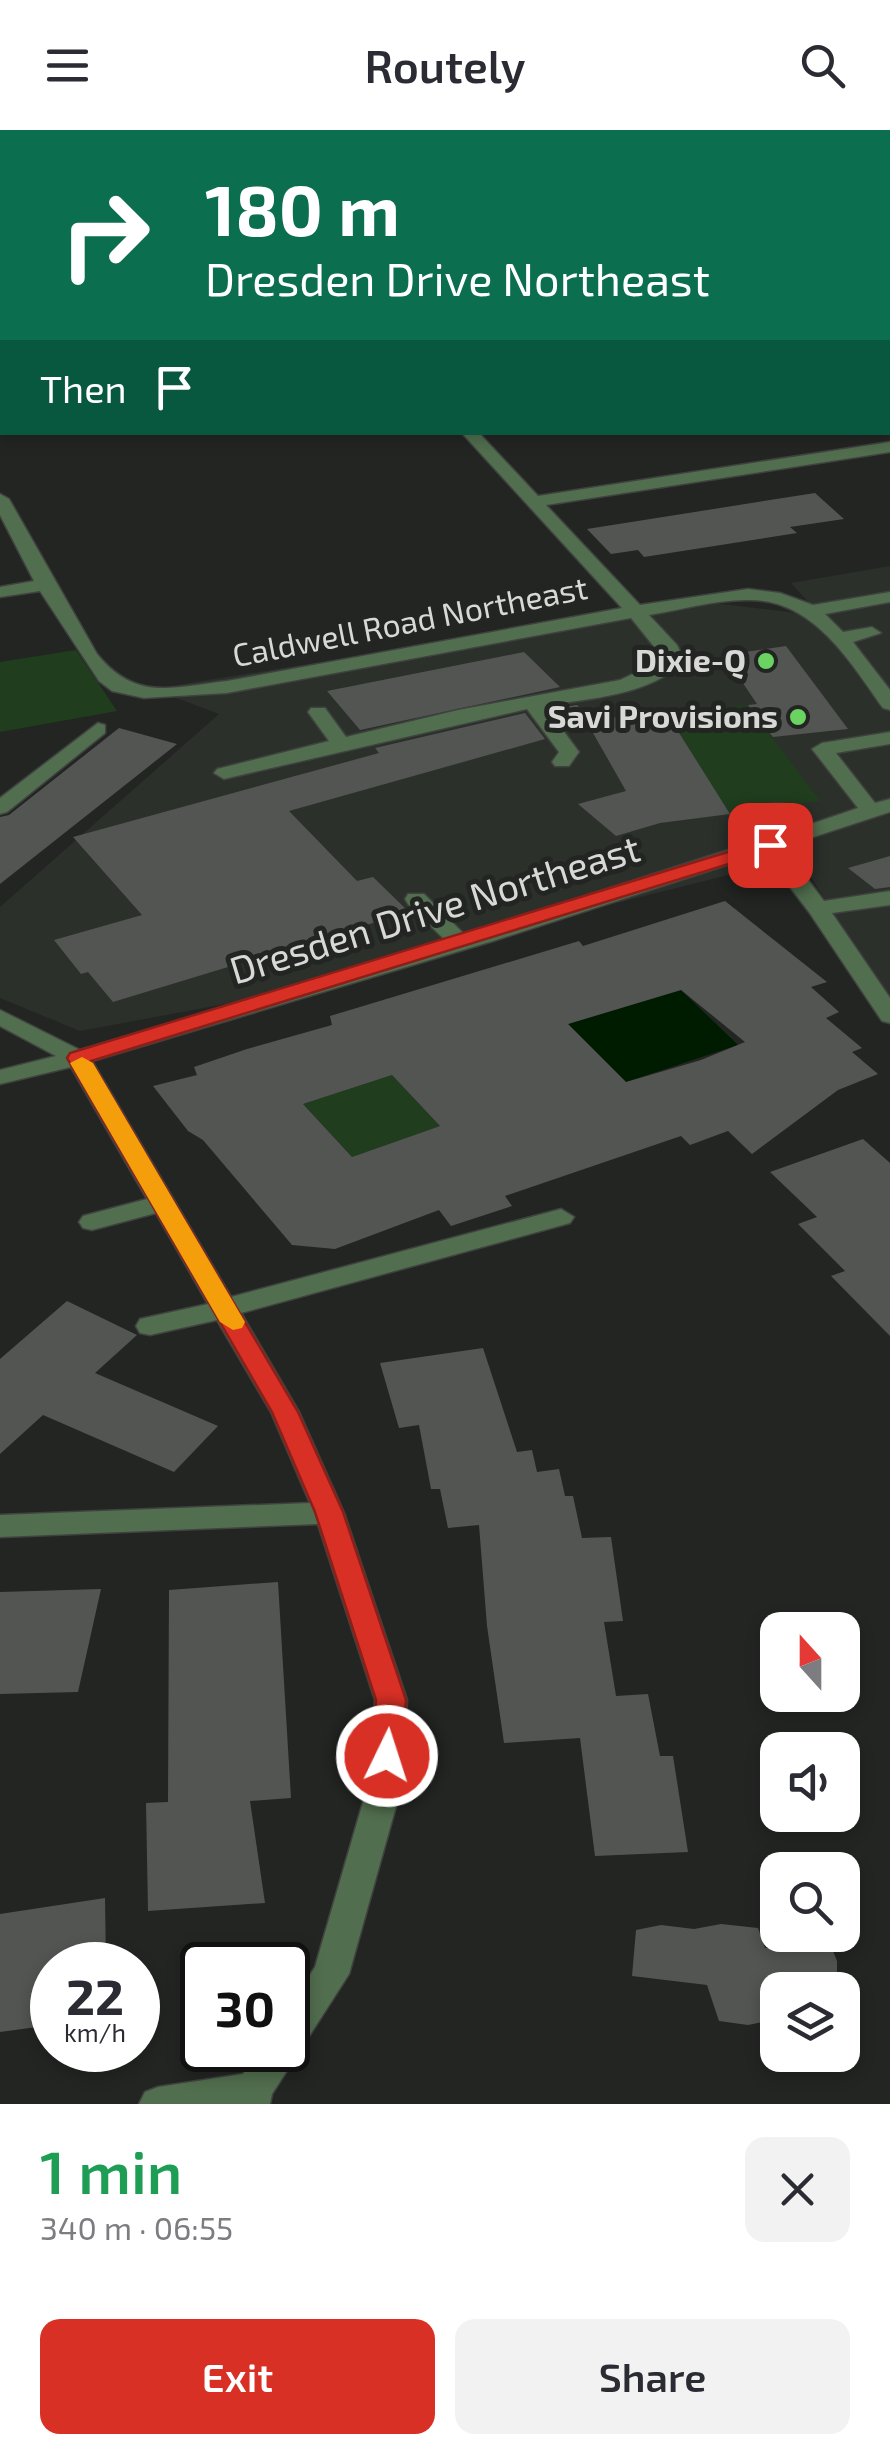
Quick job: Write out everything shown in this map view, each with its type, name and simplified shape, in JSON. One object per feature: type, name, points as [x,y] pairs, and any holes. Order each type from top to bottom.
[{"type":"street","points":[[224,772],[663,672],[674,660],[670,649],[472,435]]},
{"type":"street","points":[[534,502],[890,447]]},
{"type":"street","name":"Caldwell Road Northeast","points":[[0,499],[101,676],[120,688],[167,692],[227,688],[748,594],[774,597],[812,611],[890,704]]},
{"type":"street","points":[[0,592],[48,584]]},
{"type":"street","points":[[812,611],[890,597]]},
{"type":"street","points":[[838,638],[872,634]]},
{"type":"street","points":[[532,702],[569,752],[568,760],[562,762]]},
{"type":"street","points":[[318,712],[341,744]]},
{"type":"street","points":[[0,808],[98,729]]},
{"type":"street","points":[[880,808],[822,749],[890,738]]},
{"type":"street","points":[[778,808],[802,835]]},
{"type":"street","name":"Dresden Drive Northeast","points":[[0,1077],[78,1058],[461,943],[880,808]]},
{"type":"street","points":[[770,845],[887,1007]]},
{"type":"street","points":[[818,908],[890,898]]},
{"type":"street","points":[[416,899],[461,943]]},
{"type":"street","points":[[0,1017],[78,1058],[285,1412],[329,1512],[391,1700],[385,1785],[331,1974],[310,2006]]},
{"type":"street","points":[[92,1222],[164,1204]]},
{"type":"street","points":[[150,1326],[226,1309],[257,1297],[561,1217]]},
{"type":"street","points":[[0,1526],[329,1512]]},
{"type":"street","points":[[158,2104],[252,2097],[267,2072]]},
{"type":"shaded area","points":[[890,566],[890,1007],[797,854],[756,868],[485,936],[322,986],[80,1031],[0,998],[0,907],[219,714],[153,689],[697,601],[821,616],[791,583]]},
{"type":"shaded area","points":[[76,650],[117,711],[0,732],[0,662]]},
{"type":"shaded area","points":[[748,705],[820,801],[730,814],[666,712]]},
{"type":"shaded area","points":[[681,990],[738,1045],[626,1082],[568,1024]]},
{"type":"shaded area","points":[[392,1075],[440,1126],[352,1157],[303,1104]]},
{"type":"building","points":[[815,493],[844,519],[790,527],[797,533],[644,557],[638,550],[611,554],[587,529]]},
{"type":"building","points":[[786,646],[848,729],[773,737],[748,705],[757,704],[724,655]]},
{"type":"building","points":[[524,652],[560,687],[360,730],[327,691]]},
{"type":"building","points":[[577,705],[592,720],[666,712],[730,814],[660,823],[616,836],[578,804],[626,791],[589,726],[569,732],[552,709]]},
{"type":"building","points":[[525,713],[545,739],[289,811],[357,881],[373,877],[409,912],[113,1002],[88,972],[81,974],[54,940],[142,915],[73,837],[379,753],[375,748]]},
{"type":"building","points":[[119,728],[177,744],[0,884],[0,817],[9,815]]},
{"type":"building","points":[[890,856],[890,887],[875,889],[848,868]]},
{"type":"building","points":[[725,901],[827,982],[811,987],[839,1012],[826,1018],[862,1048],[852,1052],[878,1074],[838,1090],[752,1154],[728,1131],[690,1145],[681,1136],[505,1196],[512,1206],[451,1226],[439,1210],[335,1249],[292,1245],[203,1140],[188,1131],[153,1086],[197,1075],[194,1067],[332,1025],[330,1016],[579,941],[583,946]],"holes":[[[681,990],[745,1042],[701,1060],[626,1082],[568,1024]],[[392,1075],[440,1126],[352,1157],[303,1104]]]},
{"type":"building","points":[[863,1139],[890,1163],[890,1336],[831,1276],[845,1271],[798,1224],[817,1217],[770,1172]]},
{"type":"building","points":[[67,1301],[137,1335],[95,1373],[218,1426],[174,1472],[43,1415],[0,1454],[0,1359]]},
{"type":"building","points":[[483,1348],[517,1452],[532,1450],[537,1472],[559,1469],[565,1496],[573,1496],[582,1538],[611,1537],[623,1621],[604,1622],[616,1696],[648,1694],[660,1756],[673,1756],[688,1852],[595,1856],[580,1738],[504,1743],[487,1626],[479,1525],[448,1528],[440,1489],[431,1489],[419,1425],[399,1428],[380,1363]]},
{"type":"building","points":[[278,1582],[291,1798],[250,1801],[265,1903],[148,1911],[146,1803],[168,1802],[169,1590]]},
{"type":"building","points":[[101,1589],[78,1692],[0,1694],[0,1592]]},
{"type":"building","points":[[105,1898],[106,1942],[30,1942],[30,2028],[0,2032],[0,1914]]},
{"type":"building","points":[[721,1924],[758,1928],[760,1952],[833,1952],[837,1972],[760,1972],[760,2023],[719,2021],[707,1985],[632,1976],[636,1930],[661,1925],[694,1929]]},
{"type":"slow traffic","points":[[82,1063],[233,1322]]},
{"type":"place","name":"Dixie-Q","points":[[766,661]]},
{"type":"place","name":"Savi Provisions","points":[[798,717]]},
{"type":"route","points":[[387,1756],[391,1700],[329,1512],[285,1412],[78,1058],[485,936],[770,845]]}]
